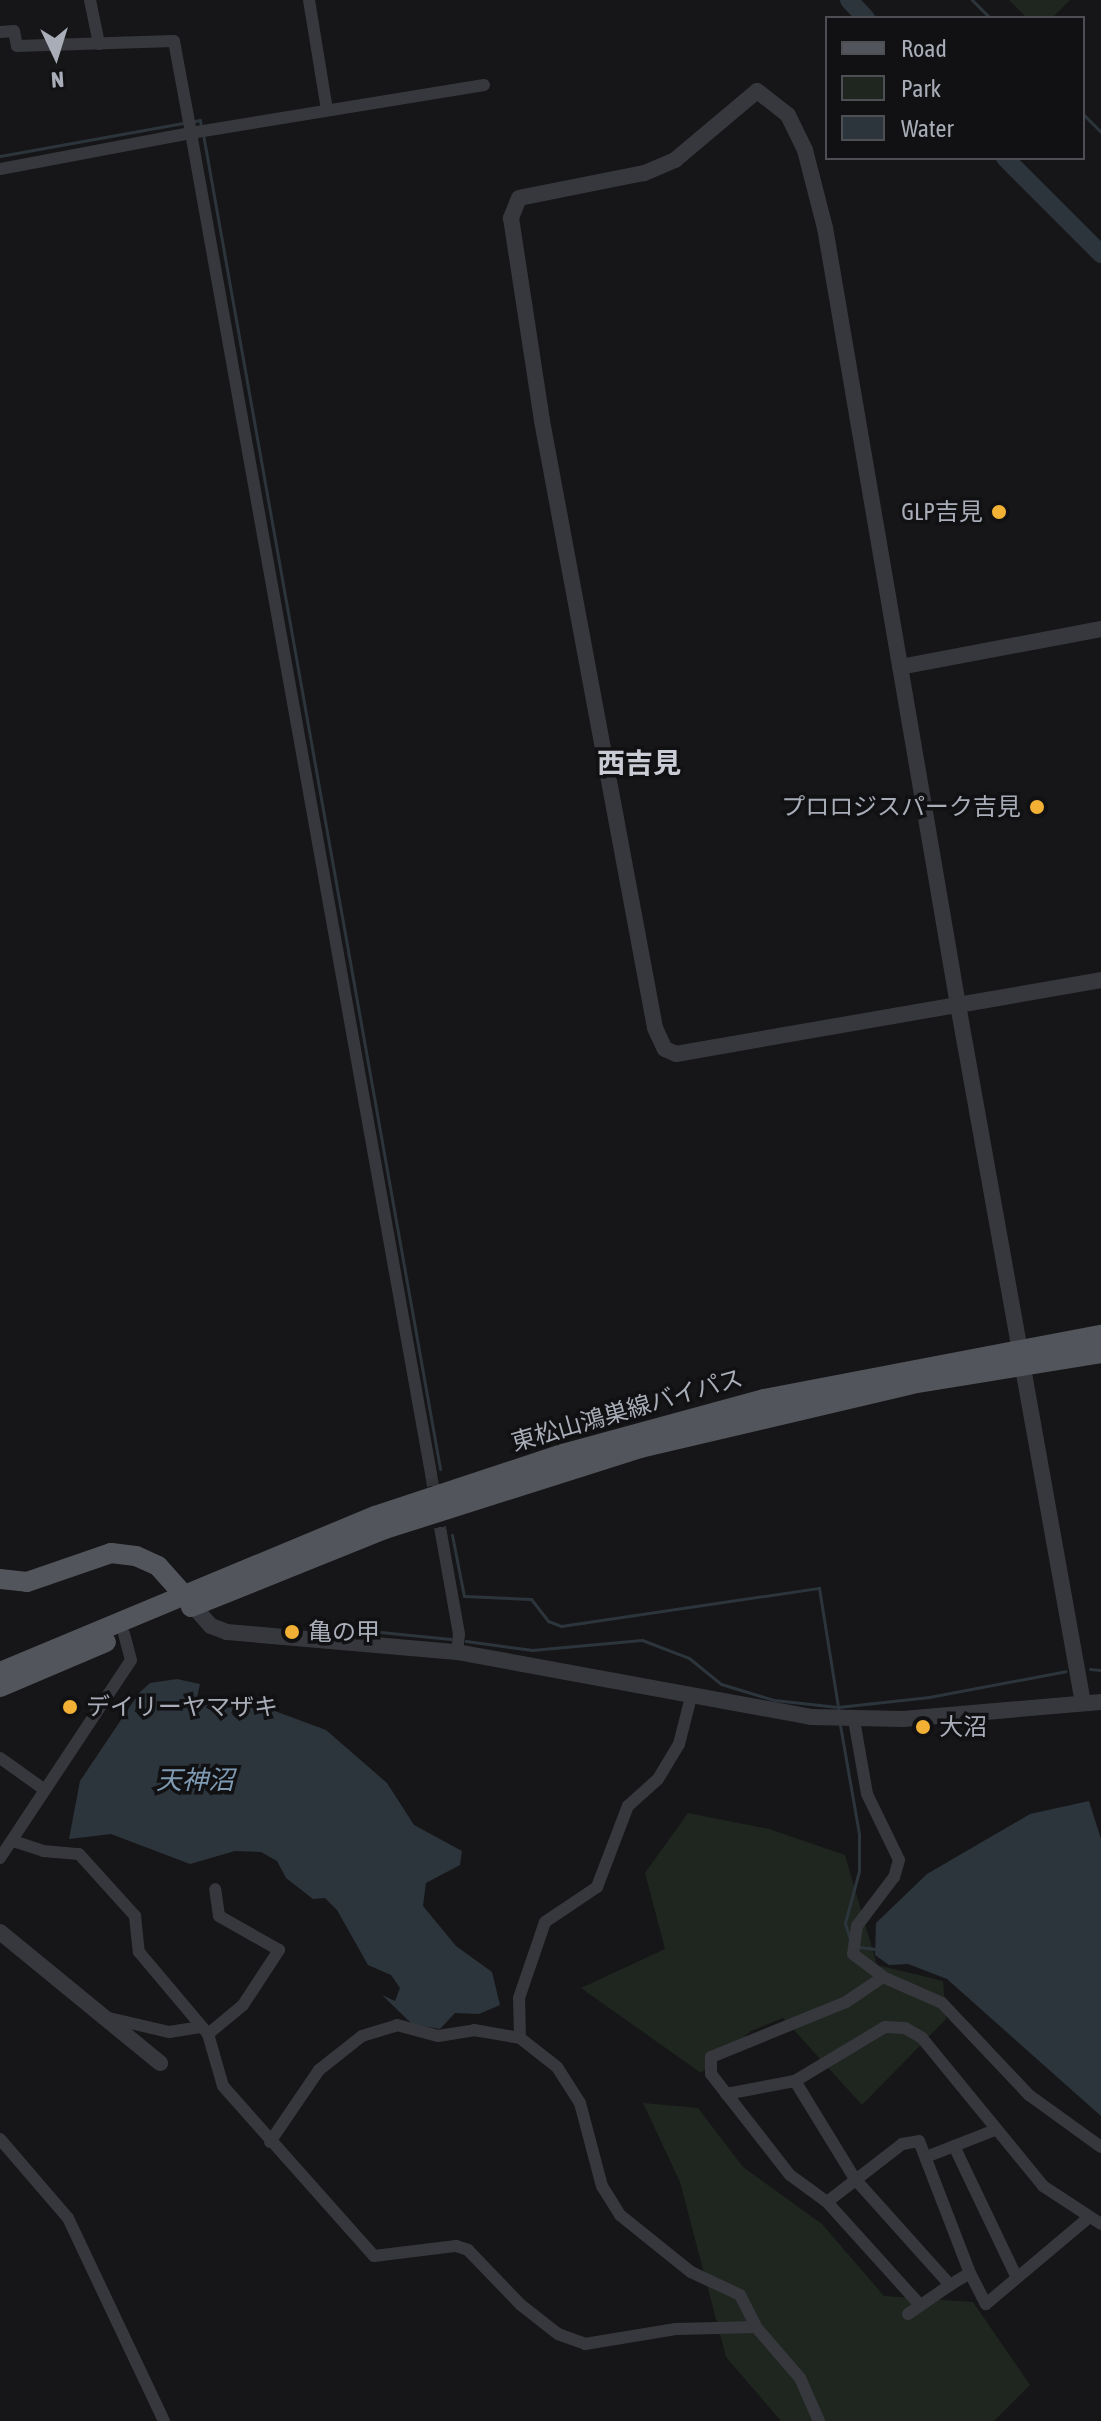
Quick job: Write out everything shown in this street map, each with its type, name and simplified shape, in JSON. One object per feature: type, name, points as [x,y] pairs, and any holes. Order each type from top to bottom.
[{"type":"main road","name":"東松山鴻巣線バイパス","points":[[189,1600],[375,1516],[578,1449],[764,1399],[1022,1357],[1101,1335]]},
{"type":"main road","name":"東松山鴻巣線バイパス","points":[[1022,1357],[1101,1353]]},
{"type":"main road","points":[[0,1579],[27,1582],[111,1553],[136,1556],[158,1566],[189,1600]]},
{"type":"main road","points":[[0,1687],[124,1634],[189,1600]]},
{"type":"main road","points":[[0,1672],[189,1600]]},
{"type":"street","points":[[90,0],[99,44]]},
{"type":"street","points":[[309,0],[327,110]]},
{"type":"street","points":[[0,32],[14,31],[17,46],[174,41],[431,1474]]},
{"type":"street","points":[[0,169],[190,131],[484,85]]},
{"type":"street","points":[[1083,1703],[958,1005],[825,228],[805,150],[788,115],[757,91],[675,160],[644,173],[519,198],[511,218],[542,421],[659,1039],[676,1054],[958,1005],[1101,980]]},
{"type":"street","points":[[900,667],[1101,629]]},
{"type":"street","points":[[441,1533],[459,1634],[457,1652]]},
{"type":"street","points":[[189,1600],[211,1626],[227,1632],[457,1652],[691,1697],[854,1720],[1101,1702]]},
{"type":"street","points":[[0,1858],[131,1660],[124,1634]]},
{"type":"street","points":[[520,2038],[519,1998],[545,1922],[597,1887],[628,1806],[658,1779],[679,1744],[691,1697]]},
{"type":"street","points":[[854,1720],[867,1794],[899,1860],[894,1877],[852,1937],[853,1954],[883,1977],[942,2003],[1029,2095],[1101,2147]]},
{"type":"street","points":[[0,1758],[45,1790]]},
{"type":"street","points":[[13,1841],[43,1851],[79,1854],[135,1916],[139,1952],[205,2031],[223,2086],[374,2256],[456,2246],[468,2250],[521,2305],[565,2338],[585,2344],[676,2329],[756,2327]]},
{"type":"street","points":[[102,2017],[169,2032],[205,2031],[243,2005],[279,1950],[219,1916],[215,1889]]},
{"type":"street","points":[[0,1932],[160,2063]]},
{"type":"street","points":[[883,1977],[846,2002],[711,2057],[711,2074],[790,2175],[827,2202],[920,2305]]},
{"type":"street","points":[[270,2142],[319,2070],[362,2036],[397,2025],[438,2036],[474,2030],[520,2038],[557,2067],[580,2103],[602,2186],[620,2215],[691,2272],[740,2295],[756,2327],[800,2378],[819,2421]]},
{"type":"street","points":[[726,2094],[795,2081],[885,2027],[905,2028],[922,2038],[1043,2186],[1101,2224]]},
{"type":"street","points":[[795,2081],[855,2179],[950,2285]]},
{"type":"street","points":[[926,2157],[995,2130]]},
{"type":"street","points":[[0,2139],[68,2218],[164,2421]]},
{"type":"street","points":[[827,2202],[902,2144],[919,2141],[970,2273],[986,2304],[1017,2283],[1016,2276],[954,2146]]},
{"type":"street","points":[[1016,2276],[1088,2218]]},
{"type":"street","points":[[908,2314],[970,2273]]},
{"type":"green space","points":[[1009,0],[1070,0],[1054,16],[1025,16]]},
{"type":"green space","points":[[688,1813],[769,1829],[845,1855],[877,1965],[943,1981],[946,2019],[862,2105],[783,2018],[751,2031],[701,2073],[581,1988],[665,1949],[645,1873]]},
{"type":"green space","points":[[643,2103],[698,2108],[743,2167],[822,2224],[884,2296],[973,2302],[1030,2385],[994,2421],[781,2421],[726,2357],[680,2182]]},
{"type":"water","name":"天神沼","points":[[177,1679],[200,1684],[196,1702],[272,1710],[326,1730],[387,1783],[414,1825],[462,1851],[460,1865],[426,1883],[423,1906],[456,1946],[492,1972],[500,2005],[479,2014],[455,2013],[440,2029],[412,2024],[382,1995],[395,2001],[400,1988],[391,1975],[368,1965],[337,1910],[325,1898],[313,1899],[286,1878],[277,1861],[261,1852],[235,1851],[190,1864],[111,1834],[69,1839],[80,1781],[139,1693],[150,1683]]},
{"type":"water","points":[[1089,1801],[1101,1839],[1101,2116],[947,1979],[908,1964],[889,1965],[875,1955],[876,1923],[927,1874],[1030,1814]]},
{"type":"waterway","points":[[849,0],[864,16]]},
{"type":"waterway","points":[[972,0],[988,16]]},
{"type":"waterway","points":[[1085,116],[1101,132]]},
{"type":"waterway","points":[[191,122],[200,120],[201,127]]},
{"type":"waterway","points":[[0,156],[183,123]]},
{"type":"waterway","points":[[203,134],[440,1469]]},
{"type":"waterway","points":[[1007,160],[1101,254]]},
{"type":"waterway","points":[[452,1535],[464,1596],[531,1599],[548,1621],[561,1626],[819,1588],[839,1713]]},
{"type":"waterway","points":[[350,1629],[451,1639]]},
{"type":"waterway","points":[[466,1641],[532,1650],[642,1640],[689,1658],[721,1684],[774,1700],[838,1707],[929,1697],[1066,1671]]},
{"type":"waterway","points":[[1090,1669],[1101,1670]]},
{"type":"waterway","points":[[840,1725],[859,1834],[859,1871],[845,1923],[850,1939]]},
{"type":"waterway","points":[[859,1947],[875,1949]]},
{"type":"tunnel","points":[[431,1474],[441,1533]]},
{"type":"place","name":"GLP吉見","points":[[999,512]]},
{"type":"place","name":"プロロジスパーク吉見","points":[[1037,807]]},
{"type":"place","name":"亀の甲","points":[[292,1632]]},
{"type":"place","name":"デイリーヤマザキ","points":[[70,1707]]},
{"type":"place","name":"大沼","points":[[923,1727]]},
{"type":"district","name":"西吉見","points":[[639,763]]}]
